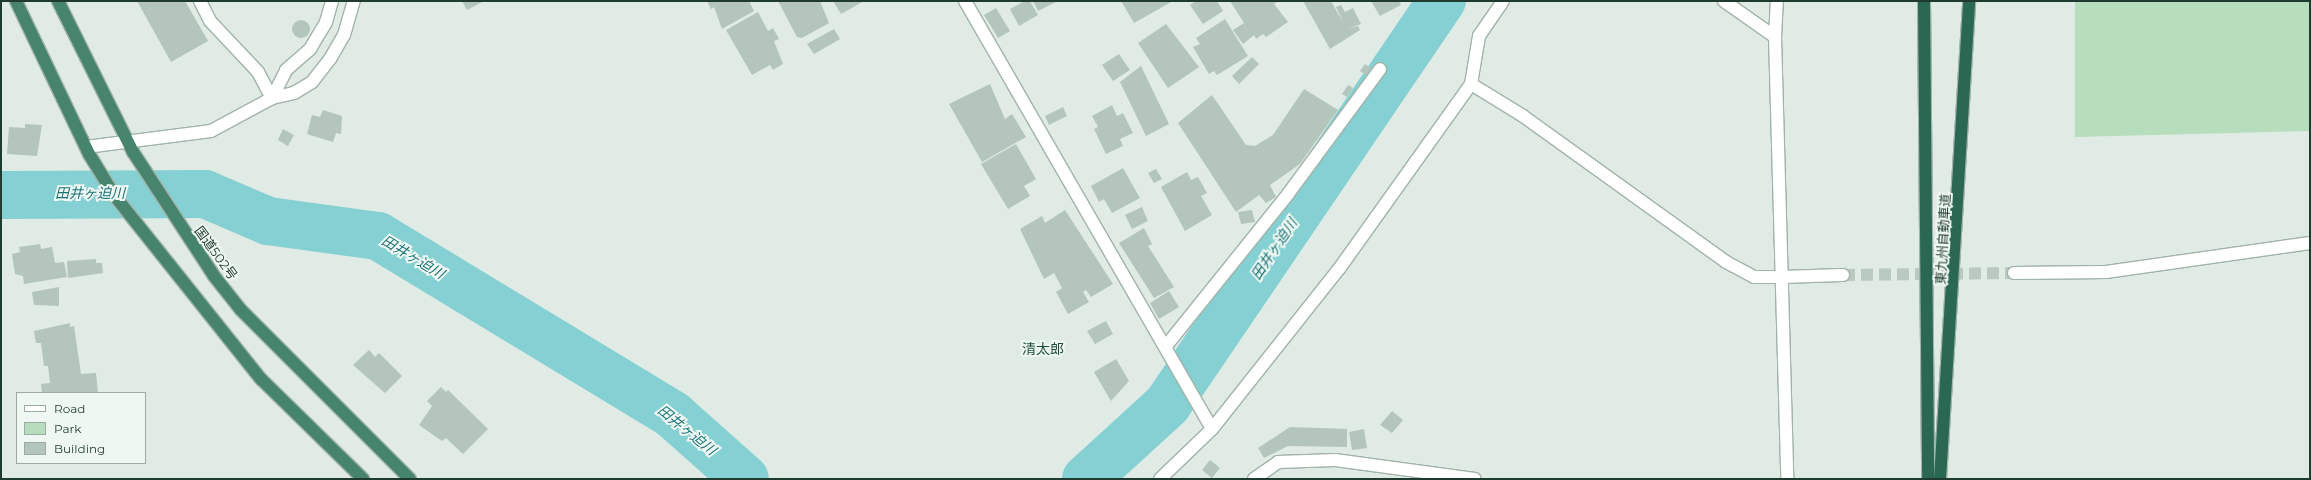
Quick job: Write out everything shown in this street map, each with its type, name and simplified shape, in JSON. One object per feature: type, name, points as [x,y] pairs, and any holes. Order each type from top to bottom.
[{"type":"highway","points":[[16,1],[87,151],[147,240],[261,379],[363,479]]},
{"type":"highway","name":"国道502号","points":[[58,1],[131,148],[184,233],[241,310],[410,479]]},
{"type":"highway","points":[[1924,1],[1928,479]]},
{"type":"highway","name":"東九州自動車道","points":[[1940,479],[1969,1]]},
{"type":"street","points":[[200,1],[210,20],[258,72],[272,98]]},
{"type":"street","points":[[272,98],[286,70],[310,49],[326,22],[332,1]]},
{"type":"street","points":[[87,151],[131,148],[211,131],[272,98],[294,92],[312,82],[330,60],[344,35],[354,1]]},
{"type":"street","points":[[965,1],[1166,346],[1212,429]]},
{"type":"street","points":[[1160,479],[1212,429],[1339,269],[1470,84],[1479,36],[1503,1]]},
{"type":"street","points":[[1724,1],[1775,37]]},
{"type":"street","points":[[1777,1],[1775,37],[1780,277],[1787,479]]},
{"type":"street","points":[[1166,346],[1288,194],[1380,69]]},
{"type":"street","points":[[1470,84],[1523,116],[1726,262],[1754,276],[1780,277],[1843,275]]},
{"type":"street","points":[[2014,273],[2106,272],[2310,243]]},
{"type":"street","points":[[1254,479],[1278,462],[1335,460],[1475,479]]},
{"type":"green space","points":[[2075,1],[2310,1],[2310,131],[2075,137]]},
{"type":"building","points":[[137,1],[185,1],[208,41],[171,62]]},
{"type":"building","points":[[462,1],[484,1],[467,10]]},
{"type":"building","points":[[707,1],[749,1],[754,11],[722,29],[714,7],[711,9]]},
{"type":"building","points":[[778,1],[820,1],[829,23],[802,38],[797,37]]},
{"type":"building","points":[[833,1],[864,1],[841,14]]},
{"type":"building","points":[[1025,1],[1030,1],[1038,15],[1019,26],[1010,9]]},
{"type":"building","points":[[1033,1],[1058,1],[1038,11]]},
{"type":"building","points":[[1121,1],[1173,1],[1134,23]]},
{"type":"building","points":[[1196,1],[1217,1],[1223,11],[1203,24],[1190,5]]},
{"type":"building","points":[[1230,1],[1278,1],[1274,4],[1288,22],[1266,37],[1263,34],[1256,39],[1254,35],[1243,44],[1233,30],[1244,23]]},
{"type":"building","points":[[1303,1],[1331,1],[1344,24],[1336,7],[1341,5],[1345,12],[1353,8],[1361,24],[1347,29],[1358,26],[1360,30],[1330,49]]},
{"type":"building","points":[[1371,1],[1399,1],[1401,5],[1380,16]]},
{"type":"building","points":[[996,8],[1010,31],[998,38],[984,15]]},
{"type":"building","points":[[758,12],[768,31],[773,28],[779,39],[774,41],[783,64],[773,70],[770,65],[752,75],[726,30]]},
{"type":"building","points":[[1225,19],[1248,56],[1217,75],[1214,71],[1209,74],[1193,47],[1200,44],[1196,38]]},
{"type":"building","points":[[301,20],[307,23],[310,29],[307,35],[301,38],[295,35],[292,29],[295,23]]},
{"type":"building","points":[[1166,24],[1199,67],[1168,88],[1138,43]]},
{"type":"building","points":[[834,29],[840,39],[814,54],[807,44]]},
{"type":"building","points":[[1119,54],[1130,70],[1113,81],[1102,65]]},
{"type":"building","points":[[1252,57],[1259,64],[1239,84],[1232,76]]},
{"type":"building","points":[[1365,64],[1371,68],[1366,75],[1360,71]]},
{"type":"building","points":[[1141,66],[1169,124],[1146,136],[1120,82]]},
{"type":"building","points":[[990,84],[1005,119],[1012,114],[1026,137],[982,162],[949,104]]},
{"type":"building","points":[[1348,85],[1353,88],[1347,97],[1342,94]]},
{"type":"building","points":[[1304,89],[1338,110],[1300,164],[1270,185],[1276,197],[1266,203],[1259,195],[1236,212],[1178,123],[1212,95],[1246,145],[1255,146],[1273,135]]},
{"type":"building","points":[[1112,105],[1117,116],[1123,113],[1133,133],[1120,139],[1123,146],[1106,154],[1094,129],[1098,127],[1092,116]]},
{"type":"building","points":[[1063,107],[1067,116],[1049,125],[1045,116]]},
{"type":"building","points":[[323,110],[342,116],[341,134],[336,133],[333,142],[307,134],[312,115],[320,117]]},
{"type":"building","points":[[25,124],[42,125],[37,156],[7,154],[9,127],[25,128]]},
{"type":"building","points":[[283,129],[294,135],[288,146],[278,140]]},
{"type":"building","points":[[1016,144],[1036,179],[1024,186],[1030,196],[1008,209],[981,164]]},
{"type":"building","points":[[1123,168],[1140,198],[1112,213],[1104,199],[1099,202],[1091,186]]},
{"type":"building","points":[[1156,169],[1162,179],[1154,183],[1148,173]]},
{"type":"building","points":[[1187,172],[1191,180],[1198,177],[1207,193],[1201,196],[1212,215],[1185,231],[1161,187]]},
{"type":"building","points":[[1142,207],[1148,221],[1132,229],[1125,215]]},
{"type":"building","points":[[1065,210],[1113,284],[1091,297],[1086,290],[1083,292],[1089,302],[1068,314],[1056,292],[1062,288],[1054,273],[1044,279],[1020,229],[1042,216],[1045,223]]},
{"type":"building","points":[[1252,210],[1255,222],[1241,224],[1238,212]]},
{"type":"building","points":[[1144,228],[1152,244],[1148,246],[1174,287],[1154,298],[1119,243]]},
{"type":"building","points":[[40,244],[41,249],[52,247],[55,263],[64,262],[67,277],[24,284],[23,276],[15,274],[12,254],[20,252],[19,247]]},
{"type":"building","points":[[96,259],[96,263],[102,263],[103,273],[68,278],[67,261]]},
{"type":"building","points":[[59,287],[59,306],[34,305],[32,292]]},
{"type":"building","points":[[1169,291],[1179,307],[1159,319],[1150,303]]},
{"type":"building","points":[[1106,321],[1113,334],[1095,344],[1087,331]]},
{"type":"building","points":[[70,323],[70,327],[74,326],[81,374],[96,373],[98,392],[42,392],[41,384],[50,383],[48,366],[44,366],[41,343],[36,343],[34,331]]},
{"type":"building","points":[[369,350],[375,357],[379,353],[402,376],[385,393],[353,365]]},
{"type":"building","points":[[1116,359],[1129,381],[1111,401],[1094,372]]},
{"type":"building","points":[[441,387],[446,392],[448,390],[488,429],[463,454],[446,438],[442,441],[419,425],[432,406],[427,401]]},
{"type":"building","points":[[1392,411],[1403,420],[1392,433],[1380,425]]},
{"type":"building","points":[[1290,427],[1347,429],[1347,447],[1288,446],[1264,458],[1258,448]]},
{"type":"building","points":[[1364,429],[1367,448],[1352,450],[1349,432]]},
{"type":"building","points":[[1210,460],[1220,468],[1212,478],[1202,470]]},
{"type":"waterway","name":"田井ヶ迫川","points":[[1086,479],[1167,405],[1442,1]]},
{"type":"waterway","name":"田井ヶ迫川","points":[[1,195],[205,194],[268,221],[378,236],[673,415],[745,479]]},
{"type":"tunnel","points":[[1843,275],[2014,273]]},
{"type":"district","name":"清太郎","points":[[1043,349]]}]
